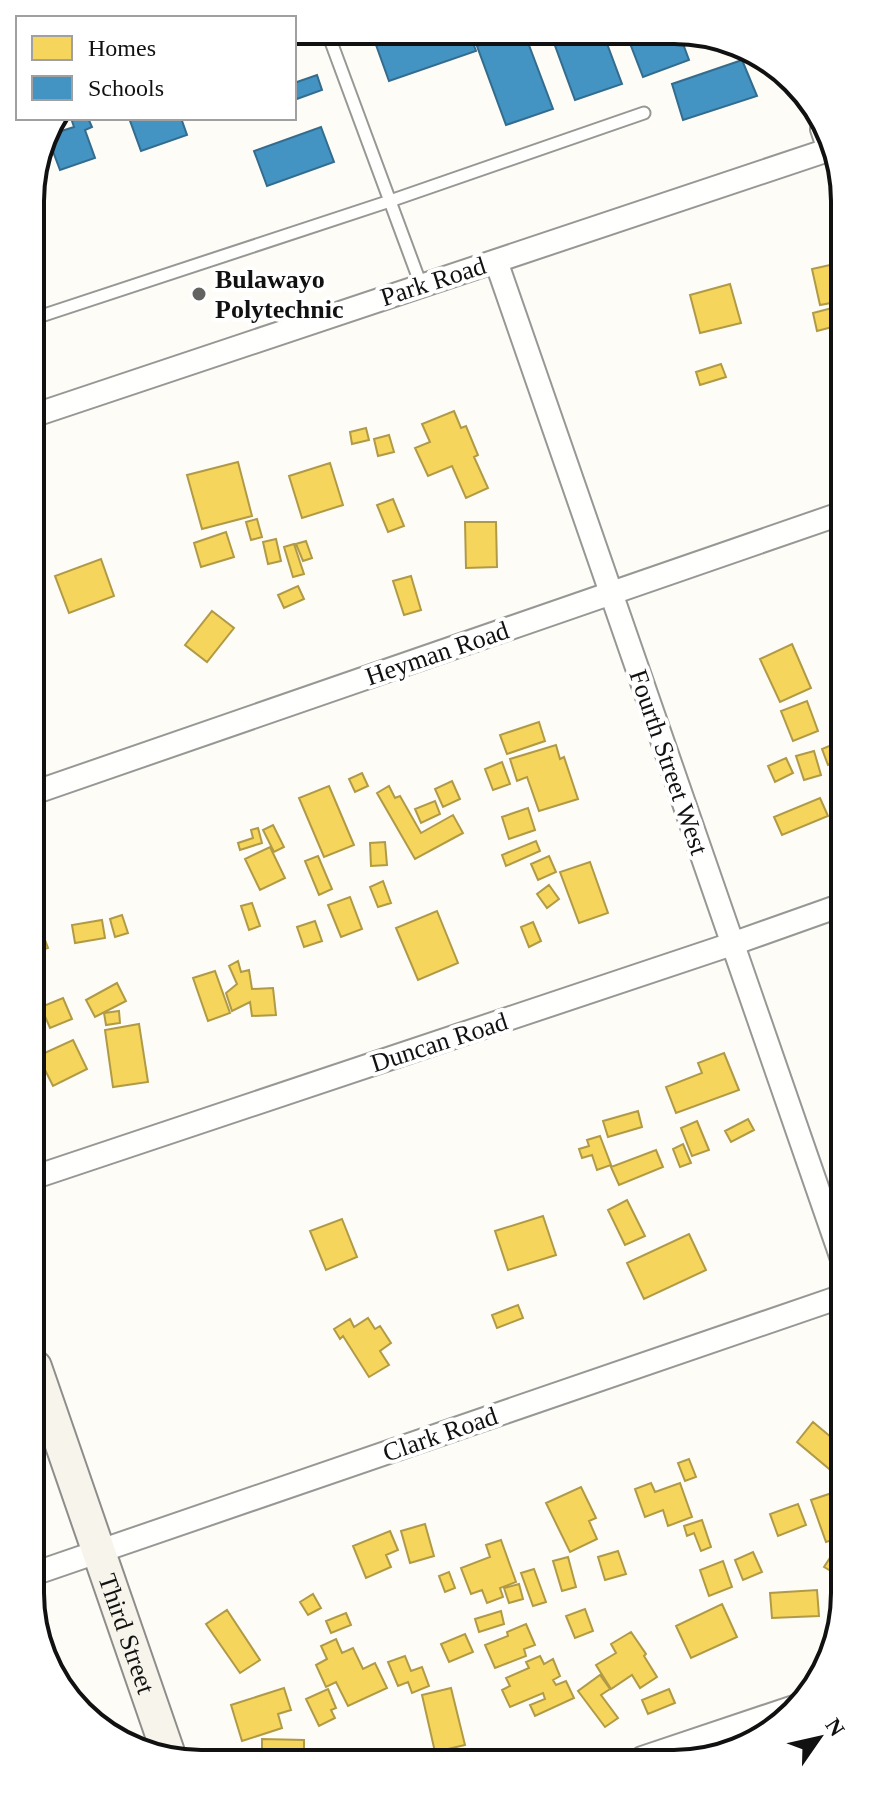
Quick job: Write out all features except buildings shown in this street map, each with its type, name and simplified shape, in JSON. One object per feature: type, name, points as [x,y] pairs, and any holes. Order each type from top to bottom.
[{"type":"main road","name":"Third Street","points":[[44,1393],[166,1746]]},
{"type":"street","name":"Park Road","points":[[44,412],[496,261],[820,145]]},
{"type":"street","name":"Fourth Street West","points":[[496,261],[831,1228]]},
{"type":"street","name":"Heyman Road","points":[[44,789],[831,517]]},
{"type":"street","name":"Duncan Road","points":[[44,1174],[831,909]]},
{"type":"street","name":"Clark Road","points":[[44,1570],[831,1300]]},
{"type":"street","points":[[666,1750],[772,1714]]},
{"type":"lane","points":[[332,44],[421,285]]},
{"type":"lane","points":[[44,315],[644,113]]},
{"type":"place","name":"Bulawayo Polytechnic","points":[[199,294]]}]
